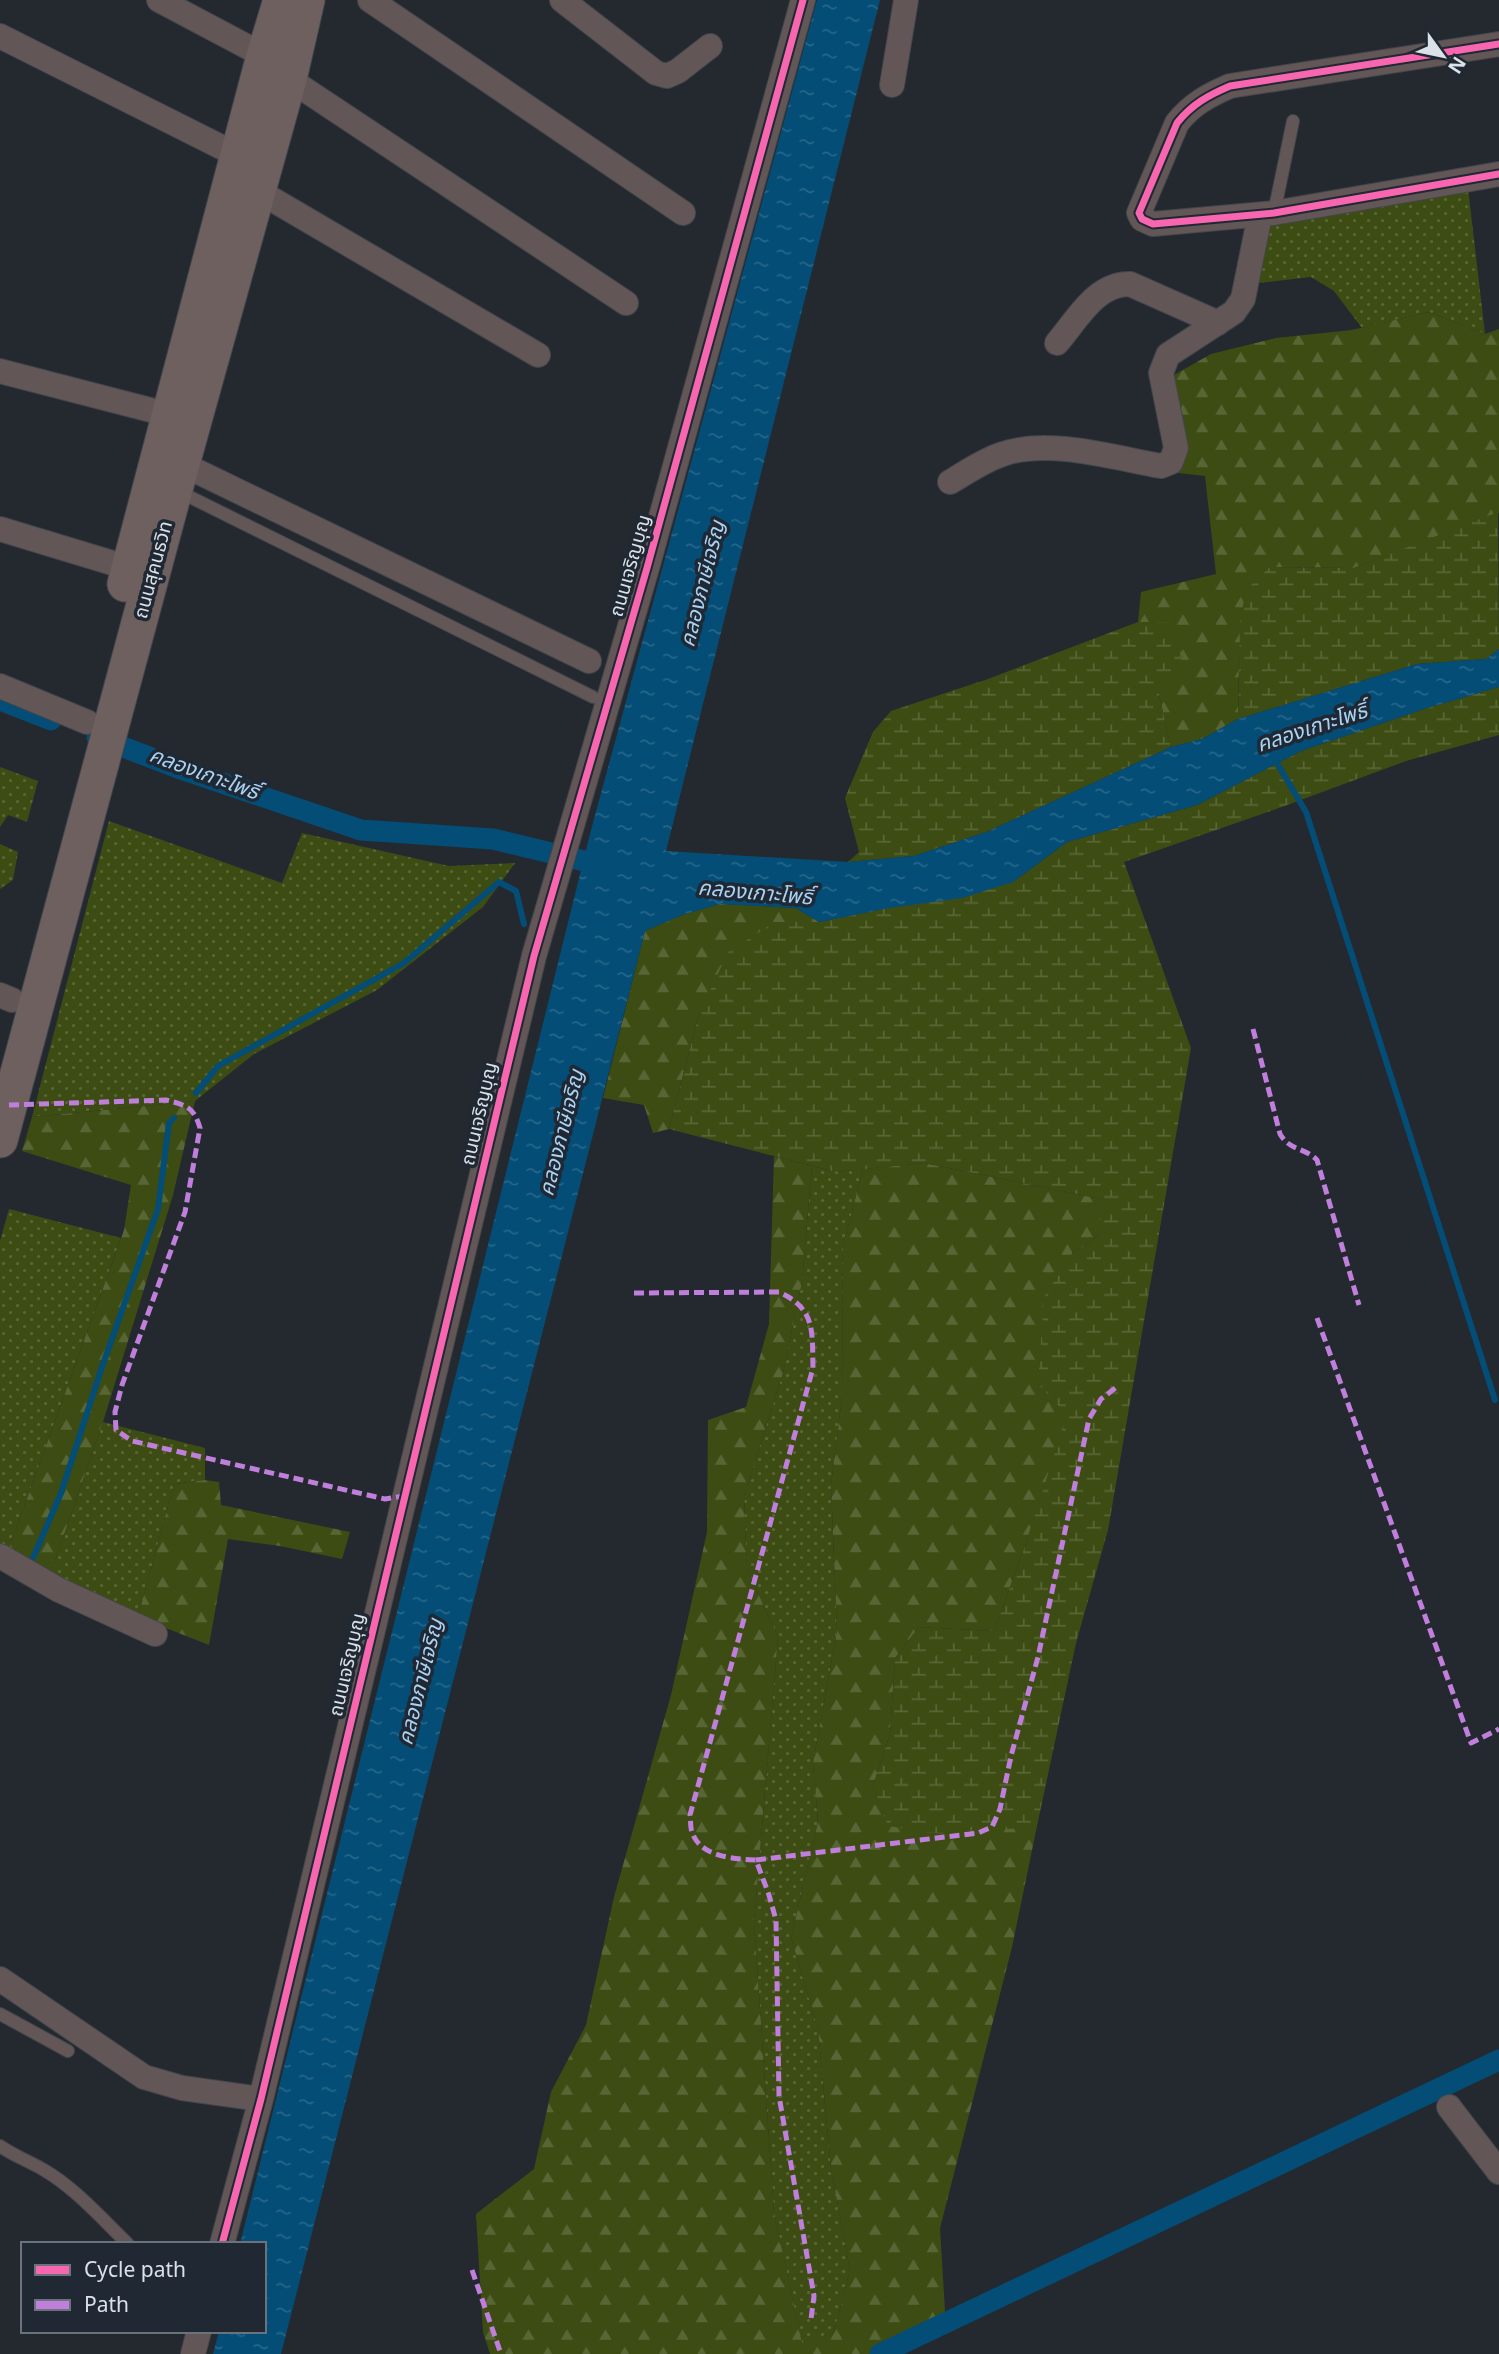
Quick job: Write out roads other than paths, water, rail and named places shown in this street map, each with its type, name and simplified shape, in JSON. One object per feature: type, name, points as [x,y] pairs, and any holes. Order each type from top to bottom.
[{"type":"main road","name":"ถนนสุคนธวิท","points":[[0,1140],[5,1105],[170,477],[258,191],[281,69],[281,0]]},
{"type":"main road","name":"ถนนสุคนธวิท","points":[[0,1046],[6,997],[129,568],[170,477],[170,415],[239,156],[281,69],[307,0]]},
{"type":"street","points":[[159,0],[281,69],[626,303]]},
{"type":"street","points":[[370,0],[683,214]]},
{"type":"street","points":[[562,0],[656,73],[667,76],[678,71],[710,46]]},
{"type":"street","name":"ถนนเจริญบุญ","points":[[223,2242],[261,2099],[534,956],[647,568],[803,0]]},
{"type":"street","points":[[892,85],[906,0]]},
{"type":"street","points":[[0,36],[239,156]]},
{"type":"street","points":[[1499,44],[1230,86],[1198,102],[1177,123],[1139,213],[1142,219],[1153,224],[1267,214],[1499,174]]},
{"type":"street","points":[[258,191],[538,355]]},
{"type":"street","points":[[950,482],[984,462],[1021,450],[1069,450],[1161,467],[1171,462],[1176,448],[1161,373],[1163,363],[1168,355],[1234,313],[1243,299],[1267,214]]},
{"type":"street","points":[[1057,343],[1096,297],[1107,288],[1118,284],[1130,284],[1218,323]]},
{"type":"street","points":[[0,370],[170,415]]},
{"type":"street","points":[[170,477],[589,661]]},
{"type":"street","points":[[0,529],[129,568]]},
{"type":"street","points":[[0,686],[87,722]]},
{"type":"street","points":[[0,1556],[59,1590],[155,1634]]},
{"type":"street","points":[[0,1979],[144,2077],[182,2088],[261,2099]]},
{"type":"street","points":[[1449,2107],[1499,2172]]},
{"type":"street","points":[[193,2354],[198,2333]]},
{"type":"lane","points":[[1267,214],[1293,121]]},
{"type":"lane","points":[[170,477],[593,697]]},
{"type":"lane","points":[[0,2014],[68,2052]]},
{"type":"lane","points":[[0,2146],[64,2184],[126,2242]]},
{"type":"water","name":"คลองภาษีเจริญ","points":[[817,0],[880,0],[666,851],[848,862],[914,856],[989,831],[1171,747],[1202,739],[1238,719],[1417,664],[1486,659],[1499,649],[1499,687],[1427,708],[1301,751],[1197,805],[1067,842],[1013,882],[962,898],[889,908],[819,922],[796,908],[720,904],[682,915],[645,931],[281,2354],[213,2354],[218,2333],[266,2333],[266,2242],[240,2242],[591,830]]},
{"type":"waterway","name":"คลองเกาะโพธิ์","points":[[0,700],[51,720]]},
{"type":"waterway","name":"คลองเกาะโพธิ์","points":[[97,737],[178,768],[361,830],[493,839],[609,867]]},
{"type":"waterway","points":[[1274,758],[1306,812],[1495,1400]]},
{"type":"waterway","points":[[196,1093],[218,1066],[404,963],[499,882],[516,891],[524,924]]},
{"type":"waterway","points":[[33,1558],[61,1493],[158,1209],[169,1123],[174,1118]]},
{"type":"waterway","points":[[880,2354],[1499,2060]]}]
